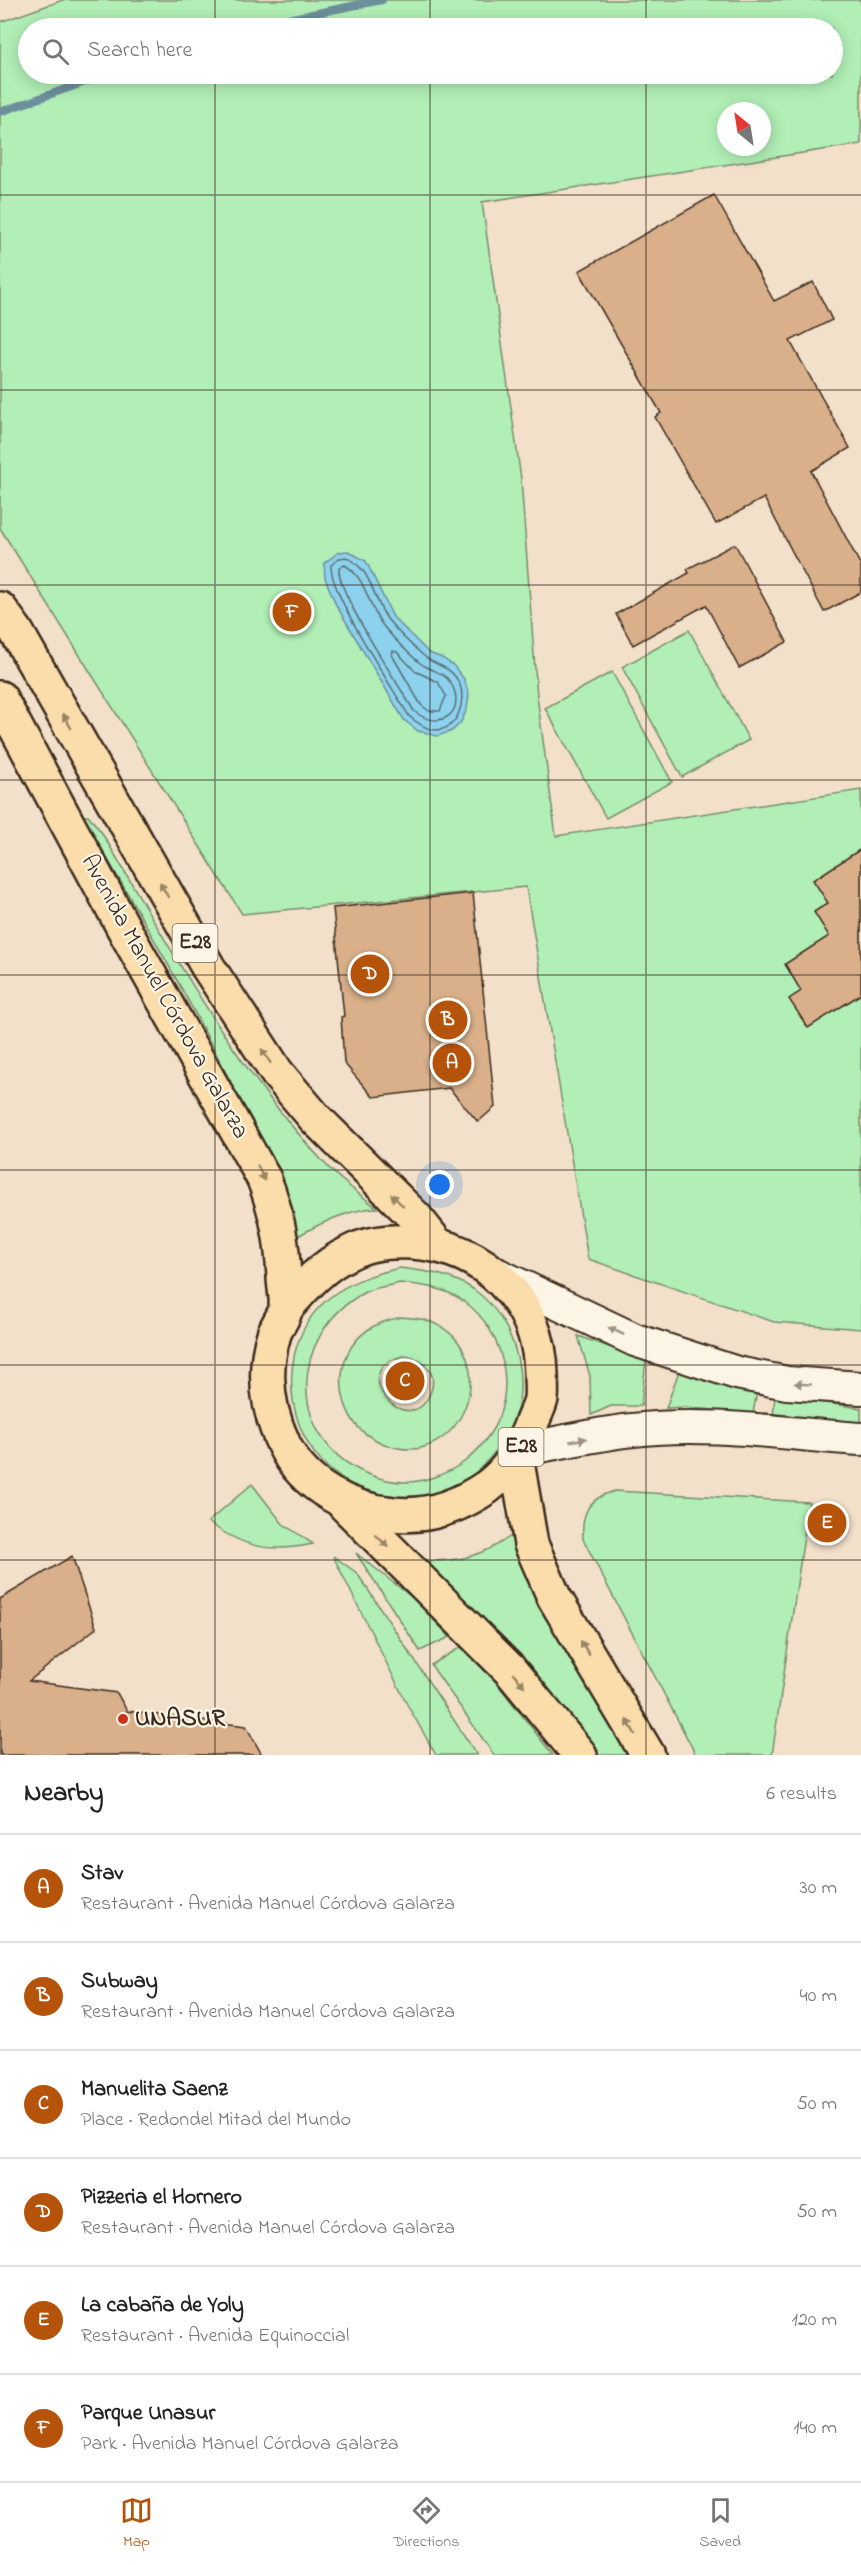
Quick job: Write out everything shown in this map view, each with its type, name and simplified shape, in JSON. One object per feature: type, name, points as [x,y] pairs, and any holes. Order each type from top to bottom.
[{"type":"main road","name":"E28","points":[[0,609],[16,631],[208,967],[277,1074],[315,1118],[416,1218],[436,1244]]},
{"type":"main road","name":"Avenida Manuel Córdova Galarza","points":[[0,698],[134,949],[264,1179],[276,1212],[281,1235],[286,1308]]},
{"type":"main road","points":[[58,805],[101,780]]},
{"type":"main road","name":"E28","points":[[392,1241],[436,1244],[463,1253],[494,1273],[524,1309],[540,1353],[541,1400],[518,1453],[497,1479],[470,1498],[439,1511],[405,1516],[372,1512],[341,1500],[319,1487],[301,1470],[285,1447],[269,1404],[266,1380],[268,1355],[275,1331],[286,1308],[314,1275],[350,1252],[392,1241]]},
{"type":"main road","points":[[494,1273],[635,1340],[737,1373],[787,1383],[861,1388]]},
{"type":"main road","points":[[518,1453],[643,1429],[705,1428],[861,1439]]},
{"type":"main road","name":"E28","points":[[518,1453],[531,1544],[554,1597],[648,1755]]},
{"type":"main road","name":"E28","points":[[341,1500],[510,1670],[580,1755]]},
{"type":"green space","points":[[63,0],[861,0],[861,144],[482,202],[521,479],[537,696],[556,836],[861,790],[861,1329],[774,1322],[588,1259],[526,887],[242,914],[0,528],[0,22]]},
{"type":"green space","points":[[689,630],[749,740],[682,777],[622,667]]},
{"type":"green space","points":[[612,672],[672,782],[606,818],[545,708]]},
{"type":"green space","points":[[82,816],[89,816],[102,833],[179,964],[263,1090],[328,1167],[377,1208],[346,1214],[298,1236],[253,1128],[227,1074],[171,969]]},
{"type":"green space","points":[[400,1268],[438,1274],[456,1280],[473,1289],[489,1302],[511,1338],[520,1379],[519,1401],[514,1421],[504,1439],[483,1466],[456,1486],[421,1496],[385,1494],[367,1490],[335,1473],[321,1461],[308,1443],[298,1422],[293,1400],[294,1355],[301,1334],[313,1314],[329,1298],[346,1287],[371,1276]],"holes":[[[400,1283],[450,1293],[465,1302],[478,1314],[497,1345],[503,1362],[505,1380],[504,1398],[499,1416],[491,1432],[466,1461],[424,1480],[402,1482],[373,1476],[344,1461],[324,1440],[311,1415],[307,1388],[310,1361],[321,1335],[339,1311],[369,1290]]]},
{"type":"green space","points":[[402,1317],[425,1320],[450,1334],[465,1354],[470,1378],[467,1402],[456,1424],[438,1441],[415,1449],[387,1445],[365,1433],[354,1422],[343,1394],[343,1366],[356,1341],[366,1331],[380,1323]],"holes":[[[404,1356],[411,1357],[427,1367],[433,1384],[422,1406],[409,1411],[397,1408],[386,1399],[380,1387],[379,1375],[386,1363]]]},
{"type":"green space","points":[[578,1336],[646,1360],[641,1406],[611,1406],[591,1415],[590,1376]]},
{"type":"green space","points":[[679,1371],[722,1384],[757,1391],[753,1414],[684,1407],[666,1408]]},
{"type":"green space","points":[[775,1396],[861,1408],[861,1423],[773,1416]]},
{"type":"green space","points":[[252,1484],[283,1524],[313,1544],[284,1548],[258,1546],[234,1538],[208,1522]]},
{"type":"green space","points":[[615,1491],[809,1502],[772,1755],[696,1755],[583,1539],[583,1522],[592,1502]]},
{"type":"green space","points":[[515,1533],[609,1723],[628,1755],[597,1755],[549,1691],[504,1638],[420,1560],[446,1560],[470,1556],[493,1547]]},
{"type":"green space","points":[[356,1553],[414,1599],[450,1637],[420,1651]]},
{"type":"green space","points":[[333,1556],[357,1573],[477,1755],[436,1755],[407,1704]]},
{"type":"green space","points":[[461,1647],[495,1681],[553,1755],[494,1755],[431,1665]]},
{"type":"water","points":[[348,551],[366,561],[393,617],[429,653],[454,666],[464,679],[469,694],[467,709],[461,722],[452,731],[437,736],[418,731],[404,720],[336,605],[325,578],[324,563],[339,552]]},
{"type":"building","points":[[714,195],[774,301],[813,282],[832,320],[790,341],[850,448],[811,471],[861,566],[861,592],[824,612],[764,498],[716,524],[655,417],[661,413],[579,271]]},
{"type":"building","points":[[735,544],[787,642],[739,668],[706,605],[633,645],[616,614],[689,573],[687,569]]},
{"type":"building","points":[[861,849],[861,994],[808,1028],[789,999],[801,991],[785,964],[829,936],[814,912],[828,903],[813,880]]},
{"type":"building","points":[[473,893],[495,1107],[478,1122],[449,1088],[373,1097],[344,1063],[341,1017],[344,1016],[333,908]]},
{"type":"building","points":[[72,1556],[96,1628],[29,1681],[117,1693],[127,1711],[246,1726],[262,1755],[0,1755],[0,1599]]},
{"type":"waterway","points":[[292,18],[382,0]]},
{"type":"waterway","points":[[0,112],[80,84]]},
{"type":"place","name":"Parque Unasur","points":[[292,612]]},
{"type":"place","name":"Pizzeria el Hornero","points":[[370,974]]},
{"type":"place","name":"Subway","points":[[448,1020]]},
{"type":"place","name":"Stav","points":[[452,1063]]},
{"type":"place","name":"Manuelita Saenz","points":[[405,1381]]},
{"type":"place","name":"La cabaña de Yoly","points":[[827,1523]]},
{"type":"place","name":"UNASUR","points":[[123,1719]]}]
